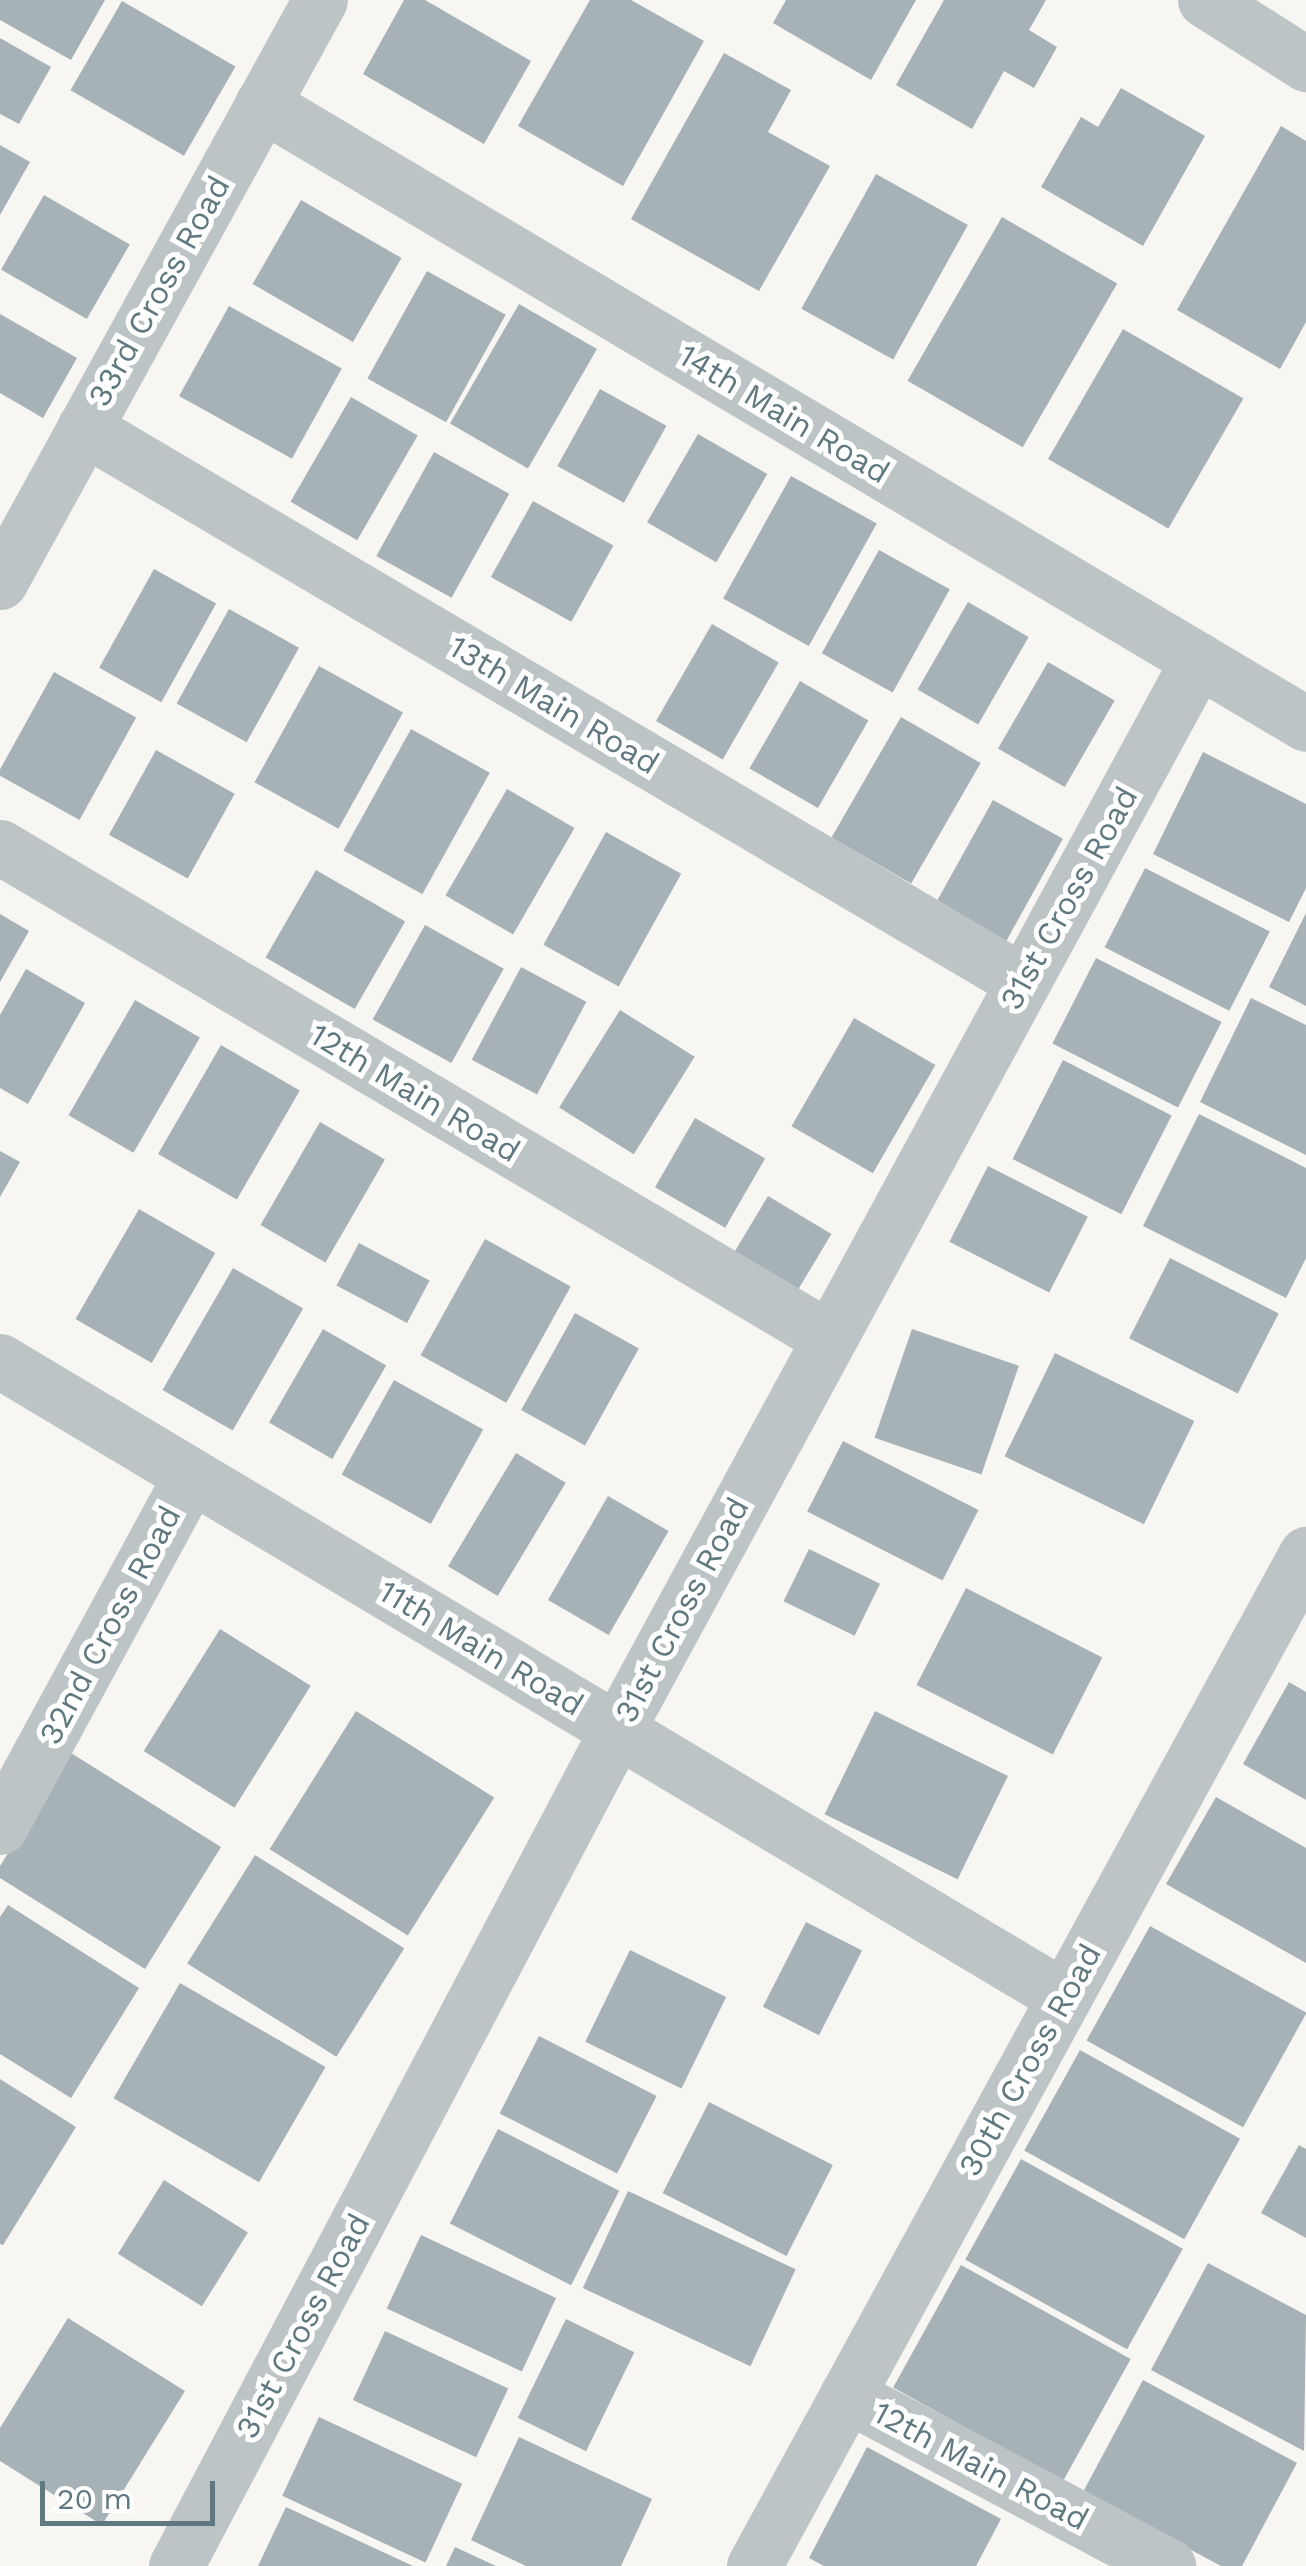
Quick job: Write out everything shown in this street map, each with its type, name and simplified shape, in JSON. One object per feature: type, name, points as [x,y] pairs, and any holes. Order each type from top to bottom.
[{"type":"street","name":"33rd Cross Road","points":[[0,582],[320,0]]},
{"type":"street","points":[[1205,0],[1306,64]]},
{"type":"street","name":"14th Main Road","points":[[262,104],[1306,724]]},
{"type":"street","name":"13th Main Road","points":[[84,428],[1023,982]]},
{"type":"street","name":"31st Cross Road","points":[[176,2566],[617,1730],[1198,660]]},
{"type":"street","name":"12th Main Road","points":[[0,847],[829,1338]]},
{"type":"street","name":"11th Main Road","points":[[0,1361],[1064,1998]]},
{"type":"street","name":"32nd Cross Road","points":[[0,1827],[191,1475]]},
{"type":"street","name":"30th Cross Road","points":[[754,2566],[1306,1554]]},
{"type":"street","name":"12th Main Road","points":[[848,2395],[1168,2566]]},
{"type":"building","points":[[0,0],[105,0],[71,60],[0,20]]},
{"type":"building","points":[[404,0],[425,0],[531,61],[484,144],[363,74]]},
{"type":"building","points":[[590,0],[631,0],[704,41],[623,186],[518,126]]},
{"type":"building","points":[[786,0],[916,0],[871,80],[773,23]]},
{"type":"building","points":[[944,0],[1046,0],[1029,30],[1057,47],[1034,88],[1004,71],[972,129],[896,85]]},
{"type":"building","points":[[122,1],[235,66],[184,156],[70,90]]},
{"type":"building","points":[[0,38],[51,67],[19,124],[0,114]]},
{"type":"building","points":[[724,53],[791,90],[768,132],[830,166],[759,291],[631,219]]},
{"type":"building","points":[[1121,88],[1205,136],[1143,246],[1041,187],[1081,117],[1098,127]]},
{"type":"building","points":[[1281,126],[1306,141],[1306,322],[1280,369],[1177,310]]},
{"type":"building","points":[[0,145],[30,162],[0,215]]},
{"type":"building","points":[[876,174],[968,225],[893,360],[801,309]]},
{"type":"building","points":[[44,195],[130,244],[87,319],[1,269]]},
{"type":"building","points":[[301,200],[401,258],[353,342],[253,284]]},
{"type":"building","points":[[1002,217],[1117,283],[1023,447],[908,381]]},
{"type":"building","points":[[427,271],[506,315],[446,422],[367,379]]},
{"type":"building","points":[[519,304],[597,349],[528,469],[450,424]]},
{"type":"building","points":[[229,306],[342,369],[292,459],[179,396]]},
{"type":"building","points":[[0,314],[77,358],[43,418],[0,393]]},
{"type":"building","points":[[1123,329],[1243,398],[1168,528],[1048,459]]},
{"type":"building","points":[[600,389],[666,426],[624,503],[557,466]]},
{"type":"building","points":[[351,397],[418,436],[357,540],[290,502]]},
{"type":"building","points":[[698,434],[767,474],[716,562],[647,522]]},
{"type":"building","points":[[434,452],[509,494],[452,598],[376,556]]},
{"type":"building","points":[[791,476],[877,524],[809,646],[723,598]]},
{"type":"building","points":[[533,501],[613,546],[571,622],[491,577]]},
{"type":"building","points":[[879,550],[950,589],[893,692],[822,653]]},
{"type":"building","points":[[154,569],[216,603],[161,702],[99,668]]},
{"type":"building","points":[[968,602],[1029,637],[978,724],[918,689]]},
{"type":"building","points":[[229,609],[299,648],[247,742],[177,703]]},
{"type":"building","points":[[712,624],[779,662],[723,759],[656,721]]},
{"type":"building","points":[[1048,662],[1115,700],[1065,787],[998,749]]},
{"type":"building","points":[[319,666],[403,713],[338,829],[255,782]]},
{"type":"building","points":[[54,672],[136,718],[79,820],[0,776]]},
{"type":"building","points":[[800,681],[868,720],[818,808],[750,768]]},
{"type":"building","points":[[901,717],[981,763],[911,883],[832,837]]},
{"type":"building","points":[[411,729],[490,773],[422,894],[344,851]]},
{"type":"building","points":[[156,750],[235,794],[188,878],[109,835]]},
{"type":"building","points":[[1203,752],[1306,804],[1306,888],[1289,922],[1153,854]]},
{"type":"building","points":[[507,789],[575,828],[513,935],[446,896]]},
{"type":"building","points":[[993,800],[1063,839],[1005,943],[935,904]]},
{"type":"building","points":[[606,832],[681,874],[619,987],[543,945]]},
{"type":"building","points":[[1145,868],[1270,932],[1229,1011],[1105,947]]},
{"type":"building","points":[[316,870],[405,922],[355,1009],[266,957]]},
{"type":"building","points":[[1306,913],[1306,1006],[1269,987]]},
{"type":"building","points":[[0,914],[29,931],[0,982]]},
{"type":"building","points":[[425,925],[504,969],[451,1063],[373,1019]]},
{"type":"building","points":[[1096,958],[1222,1022],[1178,1108],[1052,1044]]},
{"type":"building","points":[[521,967],[586,1002],[537,1094],[472,1060]]},
{"type":"building","points":[[26,969],[85,1003],[28,1104],[0,1088],[0,1015]]},
{"type":"building","points":[[1251,998],[1306,1025],[1306,1155],[1200,1102]]},
{"type":"building","points":[[135,1000],[200,1038],[133,1153],[69,1115]]},
{"type":"building","points":[[620,1010],[695,1057],[634,1154],[559,1108]]},
{"type":"building","points":[[854,1018],[935,1065],[873,1173],[792,1126]]},
{"type":"building","points":[[221,1045],[300,1090],[237,1200],[158,1154]]},
{"type":"building","points":[[1063,1060],[1172,1115],[1121,1214],[1013,1159]]},
{"type":"building","points":[[1199,1114],[1306,1168],[1306,1258],[1286,1298],[1143,1226]]},
{"type":"building","points":[[695,1118],[765,1158],[725,1228],[655,1187]]},
{"type":"building","points":[[320,1122],[385,1160],[325,1263],[261,1225]]},
{"type":"building","points":[[0,1151],[20,1162],[0,1197]]},
{"type":"building","points":[[988,1166],[1088,1217],[1049,1293],[949,1242]]},
{"type":"building","points":[[768,1196],[831,1234],[795,1294],[732,1256]]},
{"type":"building","points":[[139,1209],[215,1253],[152,1363],[76,1319]]},
{"type":"building","points":[[485,1239],[571,1287],[506,1403],[421,1355]]},
{"type":"building","points":[[359,1243],[430,1281],[407,1323],[336,1285]]},
{"type":"building","points":[[1170,1258],[1279,1313],[1238,1394],[1129,1338]]},
{"type":"building","points":[[233,1268],[303,1308],[233,1431],[162,1390]]},
{"type":"building","points":[[575,1313],[639,1348],[585,1445],[521,1410]]},
{"type":"building","points":[[323,1329],[386,1366],[332,1459],[269,1423]]},
{"type":"building","points":[[912,1329],[1019,1366],[981,1475],[875,1438]]},
{"type":"building","points":[[1055,1353],[1194,1421],[1144,1524],[1005,1456]]},
{"type":"building","points":[[394,1380],[483,1429],[431,1524],[342,1474]]},
{"type":"building","points":[[843,1441],[978,1510],[943,1580],[807,1511]]},
{"type":"building","points":[[516,1453],[566,1483],[498,1596],[448,1566]]},
{"type":"building","points":[[608,1496],[669,1531],[609,1635],[548,1600]]},
{"type":"building","points":[[809,1549],[880,1584],[855,1636],[784,1601]]},
{"type":"building","points":[[966,1588],[1102,1657],[1053,1755],[917,1685]]},
{"type":"building","points":[[220,1629],[311,1686],[234,1808],[144,1751]]},
{"type":"building","points":[[1289,1682],[1306,1692],[1306,1800],[1243,1764]]},
{"type":"building","points":[[356,1711],[494,1797],[408,1936],[270,1849]]},
{"type":"building","points":[[875,1711],[1008,1776],[958,1879],[825,1814]]},
{"type":"building","points":[[71,1753],[221,1847],[145,1969],[0,1878],[0,1866]]},
{"type":"building","points":[[1216,1797],[1306,1848],[1306,1963],[1166,1884]]},
{"type":"building","points":[[255,1855],[404,1948],[336,2057],[187,1964]]},
{"type":"building","points":[[8,1905],[139,1988],[71,2098],[0,2054],[0,1917]]},
{"type":"building","points":[[806,1922],[862,1951],[819,2035],[763,2007]]},
{"type":"building","points":[[1150,1926],[1306,2012],[1243,2127],[1086,2041]]},
{"type":"building","points":[[630,1950],[726,1997],[681,2089],[585,2042]]},
{"type":"building","points":[[180,1983],[325,2067],[259,2182],[114,2098]]},
{"type":"building","points":[[539,2036],[657,2096],[617,2173],[500,2114]]},
{"type":"building","points":[[1080,2050],[1240,2139],[1184,2239],[1024,2151]]},
{"type":"building","points":[[0,2079],[76,2127],[3,2245],[0,2244]]},
{"type":"building","points":[[709,2102],[833,2165],[787,2256],[663,2193]]},
{"type":"building","points":[[498,2129],[619,2191],[571,2285],[450,2223]]},
{"type":"building","points":[[1299,2145],[1306,2149],[1306,2238],[1261,2213]]},
{"type":"building","points":[[1021,2159],[1183,2249],[1127,2349],[965,2260]]},
{"type":"building","points":[[164,2180],[248,2232],[202,2306],[118,2254]]},
{"type":"building","points":[[628,2191],[796,2269],[750,2366],[583,2288]]},
{"type":"building","points":[[421,2235],[556,2298],[522,2371],[387,2308]]},
{"type":"building","points":[[1208,2263],[1306,2315],[1304,2451],[1151,2370]]},
{"type":"building","points":[[961,2265],[1131,2359],[1063,2481],[893,2387]]},
{"type":"building","points":[[68,2318],[185,2391],[102,2525],[0,2461],[0,2428]]},
{"type":"building","points":[[566,2319],[634,2352],[586,2451],[518,2418]]},
{"type":"building","points":[[385,2331],[508,2388],[476,2457],[353,2400]]},
{"type":"building","points":[[1143,2380],[1297,2463],[1242,2566],[1221,2566],[1083,2492]]},
{"type":"building","points":[[319,2417],[462,2484],[425,2563],[282,2496]]},
{"type":"building","points":[[519,2437],[652,2499],[621,2566],[526,2566],[471,2540]]},
{"type":"building","points":[[867,2447],[1001,2519],[976,2566],[824,2566],[809,2558]]},
{"type":"building","points":[[286,2507],[413,2566],[258,2566]]},
{"type":"building","points":[[455,2547],[496,2566],[446,2566]]}]
